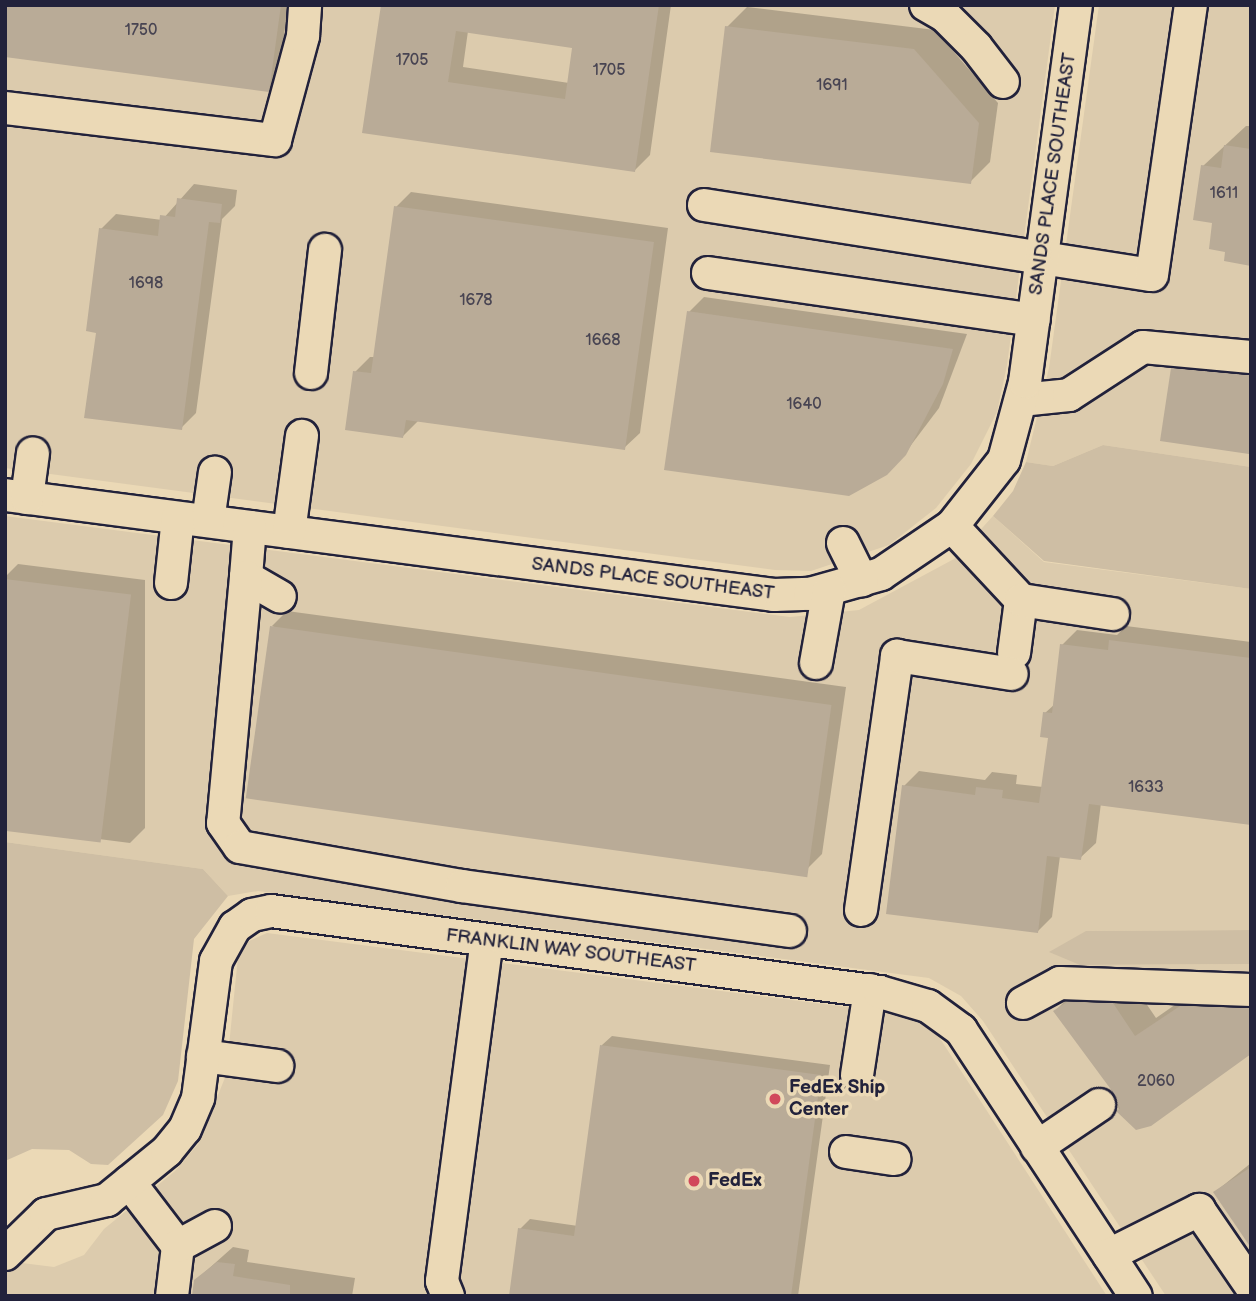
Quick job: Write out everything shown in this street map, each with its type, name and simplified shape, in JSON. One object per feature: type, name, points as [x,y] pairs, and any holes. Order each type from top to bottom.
[{"type":"street","points":[[5,108],[275,140],[303,36],[305,5]]},
{"type":"street","points":[[926,5],[945,16],[976,47],[1003,82]]},
{"type":"street","name":"SANDS PLACE SOUTHEAST","points":[[16,496],[747,593],[798,595],[862,581],[935,542],[952,526],[1004,460],[1021,400],[1034,320],[1076,5]]},
{"type":"street","points":[[704,205],[1152,275],[1191,5]]},
{"type":"street","points":[[311,373],[325,250]]},
{"type":"street","points":[[708,273],[1034,320]]},
{"type":"street","points":[[1021,400],[1069,395],[1143,347],[1251,357]]},
{"type":"street","points":[[289,533],[302,436]]},
{"type":"street","points":[[16,496],[33,453]]},
{"type":"street","points":[[172,583],[193,519],[215,472]]},
{"type":"street","points":[[952,526],[1021,600],[1113,614]]},
{"type":"street","points":[[250,527],[223,823],[240,847],[462,886],[790,931]]},
{"type":"street","points":[[844,543],[862,581]]},
{"type":"street","points":[[246,577],[280,597]]},
{"type":"street","points":[[816,663],[829,590]]},
{"type":"street","points":[[861,910],[896,743],[897,656],[1013,664],[1021,600]]},
{"type":"street","name":"FRANKLIN WAY SOUTHEAST","points":[[5,1254],[46,1214],[107,1200],[167,1151],[185,1129],[198,1098],[216,961],[235,927],[252,915],[271,911],[870,990],[928,1006],[961,1030],[1136,1296]]},
{"type":"street","points":[[448,1296],[442,1281],[486,940]]},
{"type":"street","points":[[1023,1003],[1060,983],[1251,990]]},
{"type":"street","points":[[857,1074],[870,990]]},
{"type":"street","points":[[204,1056],[277,1066]]},
{"type":"street","points":[[1037,1147],[1091,1101]]},
{"type":"street","points":[[846,1152],[894,1159]]},
{"type":"street","points":[[129,1182],[178,1246],[172,1296]]},
{"type":"street","points":[[1109,1255],[1199,1210],[1251,1286]]},
{"type":"street","points":[[178,1246],[215,1226]]},
{"type":"shaded area","points":[[5,5],[1055,5],[1007,365],[997,412],[971,464],[936,508],[889,545],[811,571],[775,570],[5,468]]},
{"type":"shaded area","points":[[1099,5],[1251,5],[1251,467],[1103,445],[1053,466],[1026,462],[1049,368]]},
{"type":"shaded area","points":[[1103,445],[1251,467],[1251,589],[1044,561],[993,516],[1013,491],[1026,462],[1053,466]]},
{"type":"shaded area","points":[[5,516],[790,617],[859,610],[954,559],[993,516],[1044,562],[1251,589],[1251,930],[1087,931],[1080,965],[1251,964],[1251,1296],[1166,1296],[983,1021],[961,996],[929,978],[258,891],[228,896],[203,869],[5,842]]},
{"type":"shaded area","points":[[5,842],[203,869],[228,896],[194,939],[178,1081],[163,1115],[108,1165],[91,1164],[69,1150],[32,1149],[5,1161]]},
{"type":"shaded area","points":[[1251,930],[1251,964],[1080,965],[1049,952],[1086,931]]},
{"type":"shaded area","points":[[267,933],[894,1013],[916,1020],[939,1037],[1107,1296],[5,1296],[5,1251],[22,1263],[54,1267],[84,1255],[104,1229],[175,1171],[199,1143],[226,1075],[238,957],[249,941]]},
{"type":"building","points":[[5,5],[281,5],[269,92],[5,57]]},
{"type":"building","points":[[381,5],[659,5],[635,172],[362,133]],"holes":[[[456,31],[572,48],[565,99],[448,82]]]},
{"type":"building","points":[[725,26],[914,49],[979,123],[971,184],[710,152]]},
{"type":"building","points":[[1224,145],[1251,149],[1251,266],[1224,261],[1225,252],[1209,249],[1212,223],[1193,220],[1201,165],[1221,168]]},
{"type":"building","points":[[177,198],[222,204],[220,223],[209,222],[182,430],[84,418],[96,333],[86,331],[99,228],[158,236],[160,215],[175,217]]},
{"type":"building","points":[[394,206],[654,242],[625,450],[406,420],[403,438],[345,430],[353,371],[371,373]]},
{"type":"building","points":[[687,311],[953,349],[943,384],[906,455],[887,475],[849,496],[664,470]]},
{"type":"building","points":[[1171,368],[1251,375],[1249,454],[1160,441]]},
{"type":"building","points":[[5,579],[131,594],[101,843],[5,831]]},
{"type":"building","points":[[270,626],[831,705],[807,877],[246,798]]},
{"type":"building","points":[[1109,640],[1251,658],[1251,825],[1089,804],[1081,860],[1047,856],[1038,933],[886,914],[902,785],[975,795],[976,787],[1003,790],[1002,798],[1039,803],[1048,738],[1040,737],[1043,712],[1052,713],[1060,644],[1108,650]]},
{"type":"building","points":[[1067,1002],[1113,1003],[1135,1036],[1180,1006],[1251,1008],[1251,1054],[1151,1126],[1136,1130],[1116,1111],[1120,1109],[1115,1095],[1053,1011]]},
{"type":"building","name":"FedEx","points":[[600,1045],[821,1075],[791,1296],[509,1296],[518,1228],[574,1236]]},
{"type":"building","points":[[1251,1167],[1251,1248],[1213,1192]]},
{"type":"building","points":[[217,1262],[235,1264],[233,1276],[290,1285],[290,1296],[192,1296],[194,1280]]},
{"type":"place","name":"FedEx Ship Center","points":[[775,1099]]},
{"type":"place","name":"FedEx","points":[[694,1181]]}]
